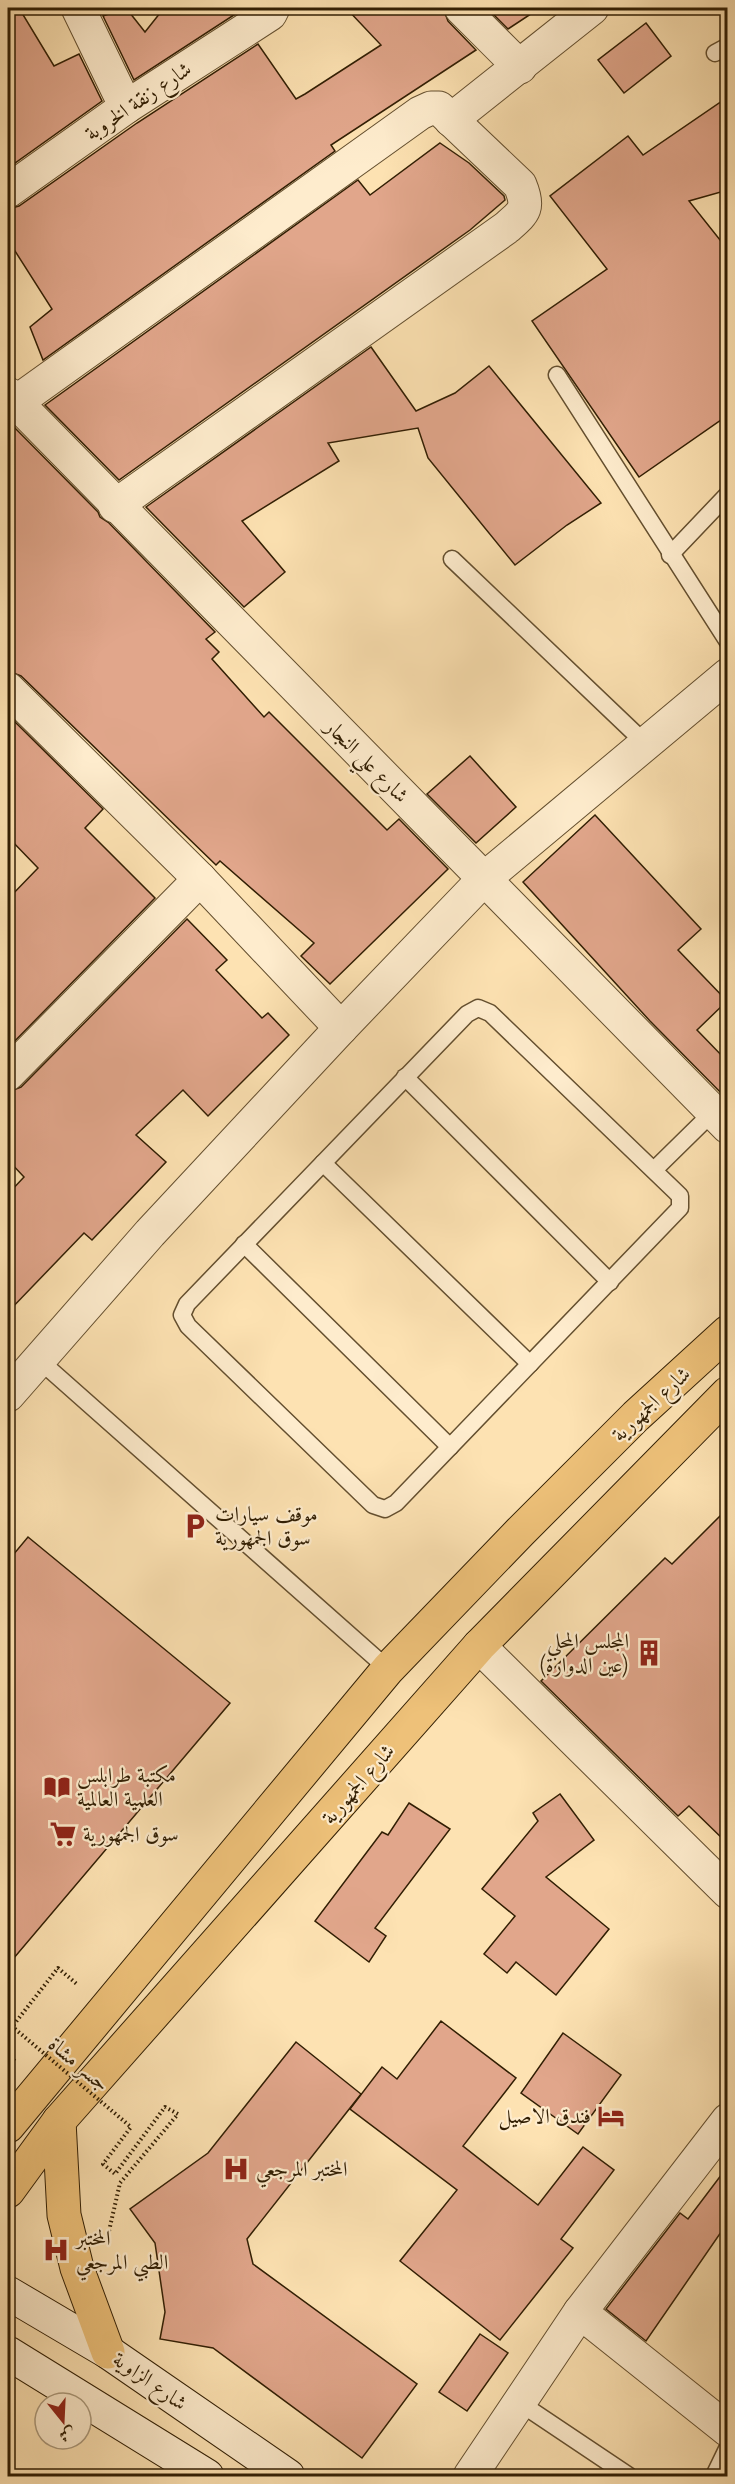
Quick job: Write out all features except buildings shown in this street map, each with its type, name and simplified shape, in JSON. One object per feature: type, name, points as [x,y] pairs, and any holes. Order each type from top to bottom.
[{"type":"main road","name":"شارع الجمهورية","points":[[8,2126],[387,1669],[628,1424],[728,1332]]},
{"type":"main road","name":"شارع الجمهورية","points":[[8,2191],[59,2121],[479,1646],[728,1393]]},
{"type":"main road","points":[[59,2121],[64,2215],[77,2268],[108,2352]]},
{"type":"street","points":[[78,8],[126,107]]},
{"type":"street","points":[[461,8],[520,67]]},
{"type":"street","points":[[451,120],[592,8]]},
{"type":"street","name":"شارع زنقة الخروبة","points":[[8,191],[126,107],[272,11]]},
{"type":"street","points":[[11,398],[420,113],[431,108],[439,108],[520,185],[526,199],[522,213],[506,228],[115,506]]},
{"type":"street","name":"شارع علي النجار","points":[[11,398],[720,1119]]},
{"type":"street","points":[[8,1395],[150,1233],[484,879],[728,675]]},
{"type":"street","points":[[8,689],[200,879],[341,1028]]},
{"type":"street","points":[[8,1074],[200,879]]},
{"type":"street","points":[[479,1646],[728,1892]]},
{"type":"street","points":[[470,2476],[580,2312],[728,2120]]},
{"type":"street","name":"شارع الزاوية","points":[[8,2293],[108,2352],[288,2476]]},
{"type":"street","points":[[580,2312],[728,2430]]},
{"type":"street","points":[[8,2353],[207,2476]]},
{"type":"lane","points":[[556,375],[728,642]]},
{"type":"lane","points":[[670,555],[728,494]]},
{"type":"lane","points":[[452,559],[646,744]]},
{"type":"lane","points":[[472,1009],[485,1009],[680,1196],[680,1208],[396,1503],[385,1509],[378,1508],[188,1326],[182,1315],[183,1308],[405,1077],[472,1009]]},
{"type":"lane","points":[[405,1077],[610,1282]]},
{"type":"lane","points":[[654,1170],[720,1119]]},
{"type":"lane","points":[[323,1163],[530,1364]]},
{"type":"lane","points":[[244,1244],[450,1447]]},
{"type":"lane","points":[[38,1359],[387,1669]]},
{"type":"lane","points":[[520,2403],[629,2476]]},
{"type":"lane","points":[[714,2476],[728,2447]]},
{"type":"path","points":[[8,2032],[58,1968],[106,2008]]},
{"type":"path","name":"جسر مشاة","points":[[8,2023],[131,2127],[103,2164],[115,2174],[165,2107],[178,2114],[120,2183],[109,2228],[109,2240]]},
{"type":"place","name":"موقف سيارات سوق الجمهورية","points":[[195,1526]]},
{"type":"place","name":"المجلس المحلي (عين الدوارة)","points":[[649,1653]]},
{"type":"place","name":"مكتبة طرابلس العلمية العالمية","points":[[57,1787]]},
{"type":"place","name":"سوق الجمهورية","points":[[63,1834]]},
{"type":"place","name":"فندق الاصيل","points":[[611,2116]]},
{"type":"place","name":"المختبر المرجعي","points":[[236,2169]]},
{"type":"place","name":"المختبر الطبي المرجعي","points":[[56,2250]]}]
